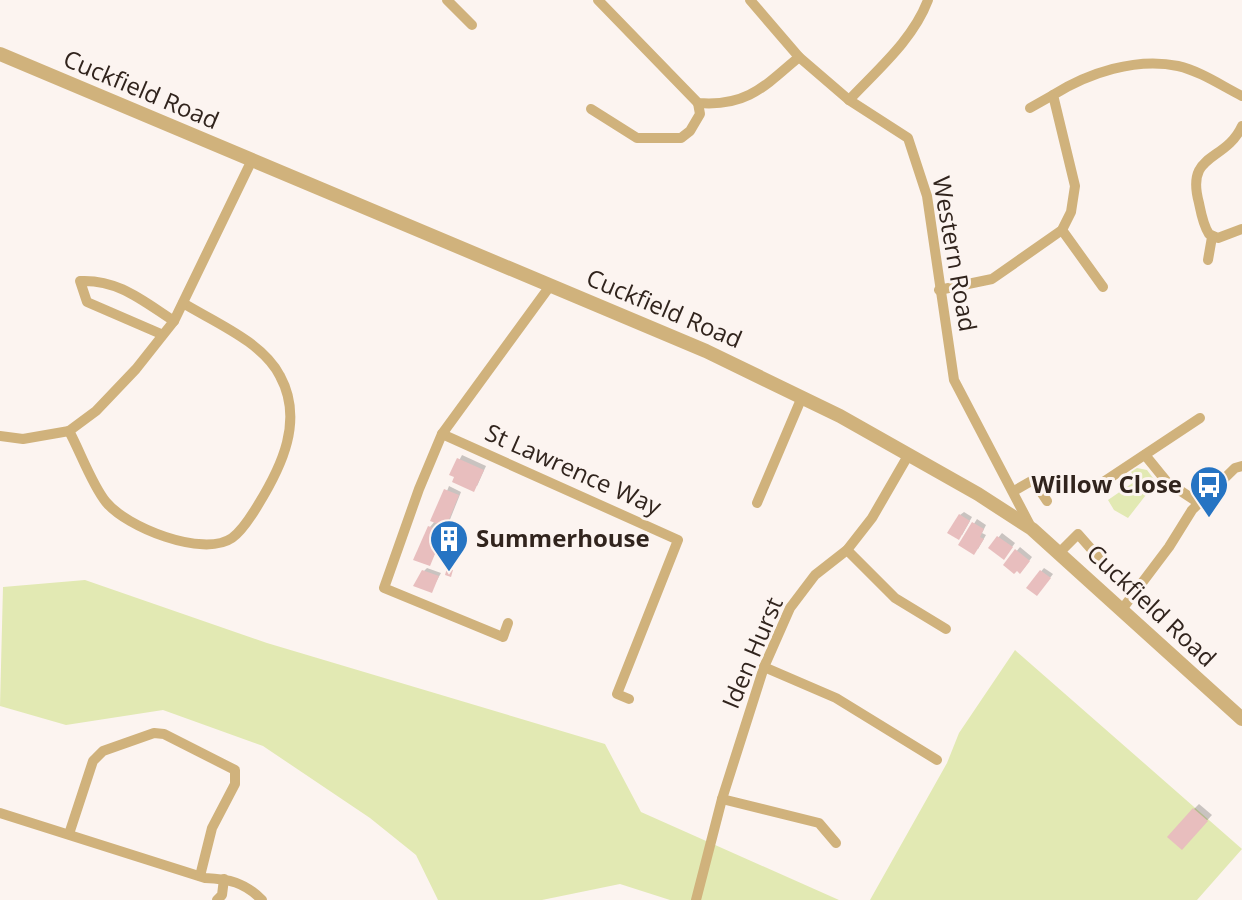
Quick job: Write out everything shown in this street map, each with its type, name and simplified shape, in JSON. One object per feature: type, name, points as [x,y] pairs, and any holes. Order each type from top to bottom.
[{"type":"street","points":[[447,0],[472,25]]},
{"type":"street","points":[[591,109],[637,138],[681,138],[691,131],[700,114],[698,103],[598,0]]},
{"type":"street","name":"Western Road","points":[[750,0],[799,57],[849,100],[908,138],[927,196],[954,380],[1032,529]]},
{"type":"street","points":[[849,100],[903,42],[923,14],[928,0]]},
{"type":"street","name":"Cuckfield Road","points":[[0,54],[251,162],[706,351],[802,397],[909,454],[1032,529],[1123,608],[1242,719]]},
{"type":"street","points":[[698,103],[723,105],[757,93],[799,57]]},
{"type":"street","points":[[1030,108],[1078,80],[1101,71],[1166,64],[1191,70],[1242,96]]},
{"type":"street","points":[[939,290],[992,279],[1062,230],[1074,201],[1075,187],[1053,95]]},
{"type":"street","points":[[1242,126],[1231,144],[1200,166],[1194,178],[1206,231],[1212,237],[1230,236],[1242,229]]},
{"type":"street","points":[[0,436],[23,439],[69,431],[96,411],[128,378],[174,321],[251,162]]},
{"type":"street","points":[[1062,230],[1103,287]]},
{"type":"street","points":[[1208,260],[1212,237]]},
{"type":"street","points":[[161,334],[87,302],[80,281],[101,280],[119,287],[174,321]]},
{"type":"street","points":[[509,623],[503,637],[384,588],[419,489],[442,434],[550,286]]},
{"type":"street","points":[[69,431],[106,502],[135,524],[185,543],[212,545],[232,538],[252,514],[286,450],[291,423],[288,392],[279,373],[260,352],[183,303]]},
{"type":"street","points":[[757,503],[802,397]]},
{"type":"street","points":[[1105,481],[1200,418]]},
{"type":"street","name":"St Lawrence Way","points":[[442,434],[678,540],[617,694],[629,699]]},
{"type":"street","name":"Iden Hurst","points":[[697,895],[722,799],[764,667],[790,608],[815,575],[847,550],[872,518],[909,454]]},
{"type":"street","points":[[1145,455],[1167,482],[1199,503]]},
{"type":"street","points":[[1123,608],[1199,503],[1235,468],[1242,467]]},
{"type":"street","points":[[1014,491],[1033,480],[1047,501]]},
{"type":"street","points":[[1060,552],[1078,534],[1100,559]]},
{"type":"street","points":[[847,550],[895,598],[946,629]]},
{"type":"street","points":[[764,667],[836,698],[937,760]]},
{"type":"street","points":[[69,834],[93,761],[103,751],[153,733],[164,734],[235,770],[235,784],[212,828],[200,876]]},
{"type":"street","points":[[722,799],[819,823],[836,843]]},
{"type":"street","points":[[0,813],[200,876],[225,878],[251,888],[262,900]]},
{"type":"street","points":[[217,900],[222,895],[225,878]]},
{"type":"green space","points":[[1137,468],[1147,470],[1156,482],[1128,518],[1114,510],[1108,500],[1137,480],[1131,472]]},
{"type":"green space","points":[[85,580],[267,643],[605,744],[641,812],[839,900],[670,900],[620,884],[542,900],[438,900],[416,855],[370,818],[263,746],[163,710],[66,725],[0,706],[3,587]]},
{"type":"green space","points":[[1015,650],[1242,849],[1197,900],[870,900],[947,763],[959,733]]},
{"type":"building","points":[[457,458],[484,470],[474,492],[452,482],[454,477],[449,475]]},
{"type":"building","points":[[444,489],[459,495],[446,527],[430,521]]},
{"type":"building","points":[[959,514],[970,521],[959,540],[947,533]]},
{"type":"building","points":[[972,522],[984,529],[980,537],[984,539],[974,555],[958,545]]},
{"type":"building","points":[[428,526],[444,532],[430,566],[413,560]]},
{"type":"building","points":[[997,536],[1013,547],[1004,560],[988,548]]},
{"type":"building","points":[[1015,549],[1030,561],[1020,574],[1017,571],[1014,574],[1003,565]]},
{"type":"building","name":"Summerhouse","points":[[447,568],[453,570],[451,577],[445,575]]},
{"type":"building","points":[[422,570],[439,576],[432,593],[413,586]]},
{"type":"building","points":[[1040,570],[1051,578],[1037,596],[1026,588]]},
{"type":"building","points":[[1193,808],[1208,821],[1182,850],[1167,837]]},
{"type":"place","name":"Willow Close","points":[[1209,519]]},
{"type":"place","name":"Summerhouse","points":[[449,573]]}]
